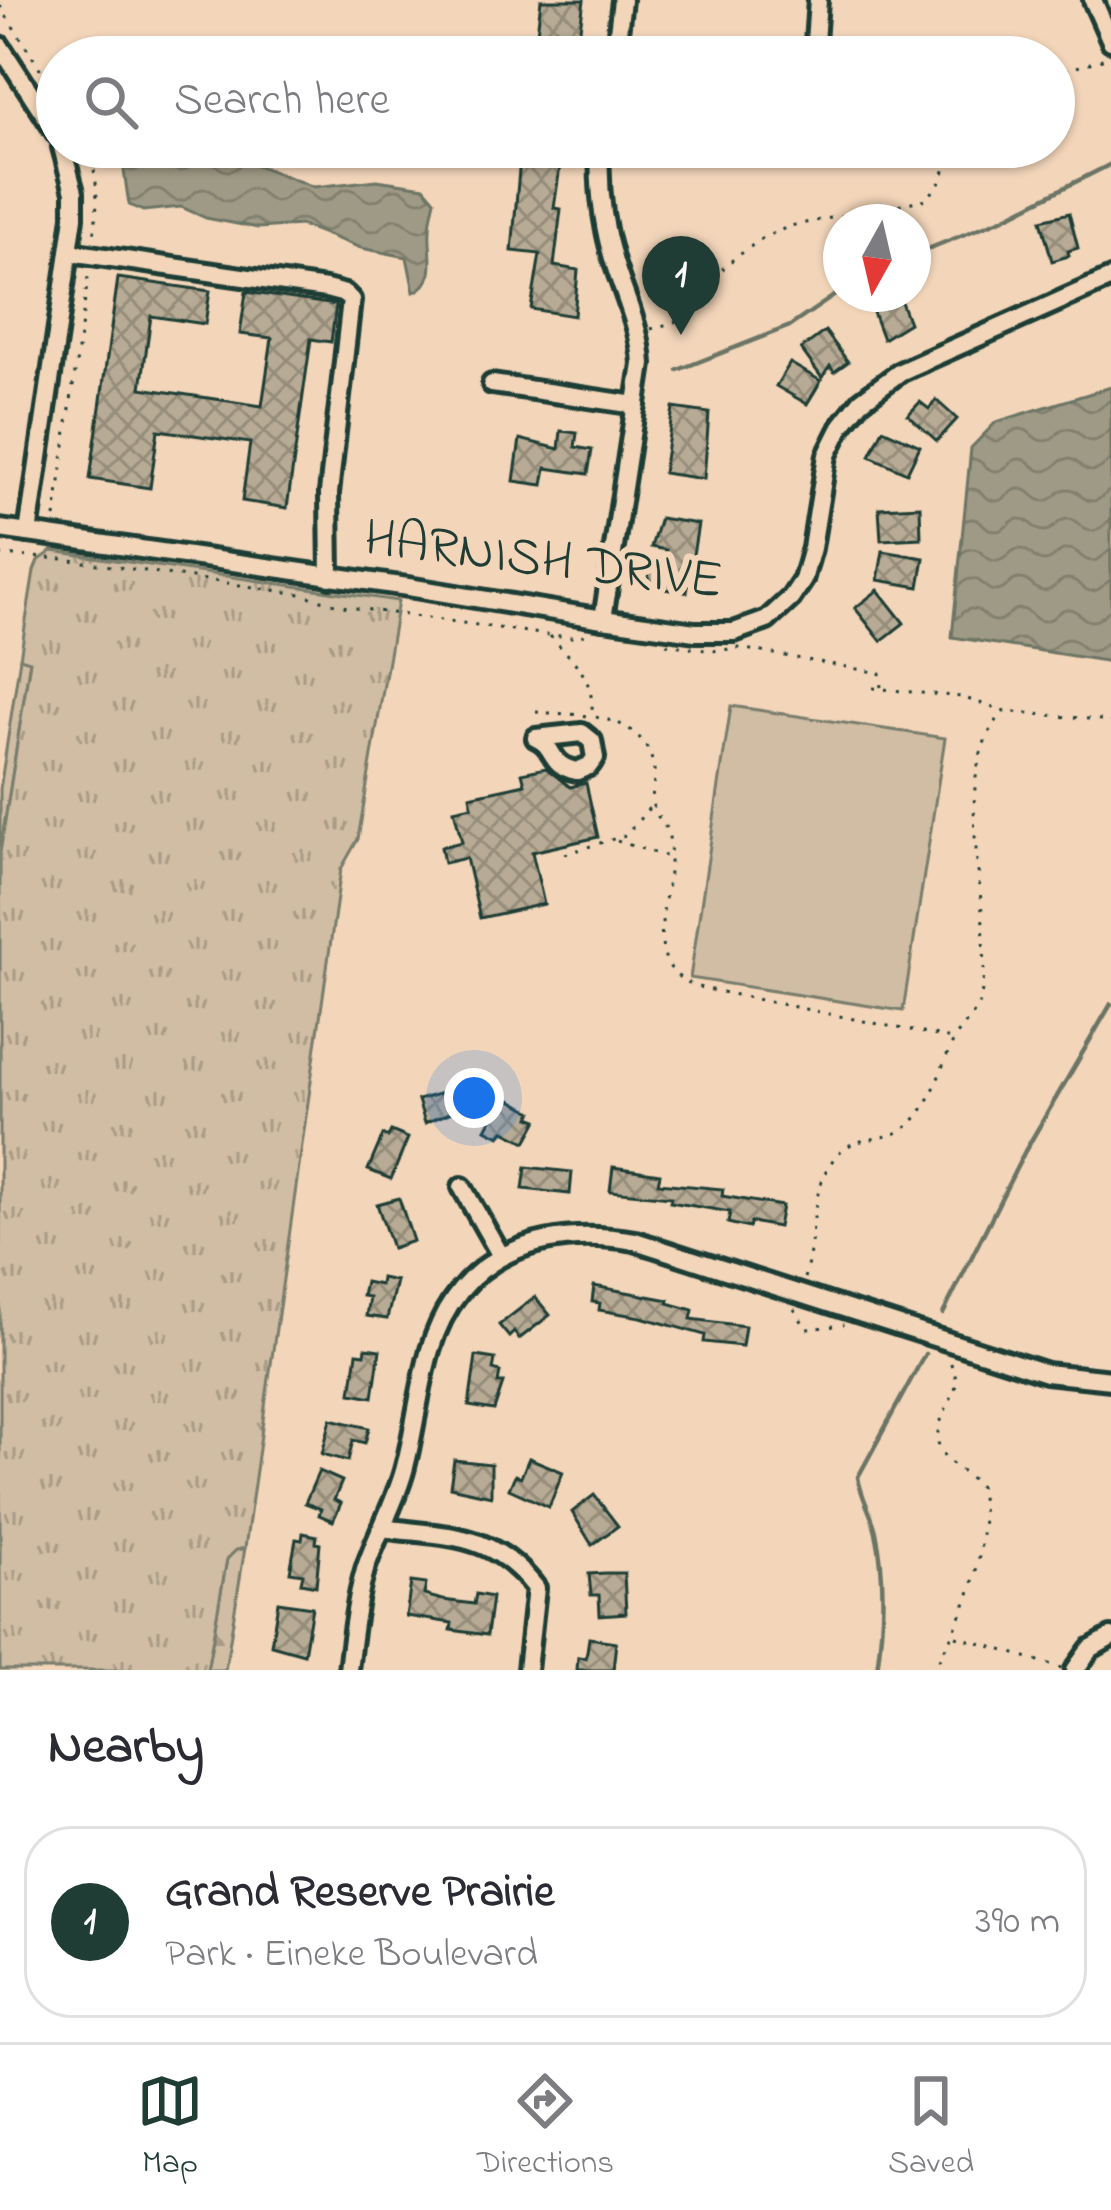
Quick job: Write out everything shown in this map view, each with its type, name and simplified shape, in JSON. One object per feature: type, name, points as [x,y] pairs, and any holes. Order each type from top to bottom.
[{"type":"street","points":[[618,36],[622,0]]},
{"type":"street","points":[[815,36],[818,0]]},
{"type":"street","points":[[1093,0],[1111,41]]},
{"type":"street","points":[[0,46],[36,102]]},
{"type":"street","points":[[28,533],[70,253],[74,192],[68,168]]},
{"type":"street","points":[[600,168],[610,245],[640,331],[642,364],[602,627]]},
{"type":"street","points":[[70,253],[326,289],[351,300],[329,494],[330,577]]},
{"type":"street","name":"HARNISH DRIVE","points":[[0,529],[330,577],[602,627],[718,634],[753,627],[791,598],[802,580],[812,548],[826,455],[861,401],[900,372],[1111,278]]},
{"type":"street","points":[[492,384],[636,405]]},
{"type":"street","points":[[462,1186],[501,1256]]},
{"type":"street","points":[[348,1670],[365,1570],[405,1469],[425,1368],[439,1326],[459,1293],[515,1247],[551,1238],[602,1235],[673,1251],[1046,1373],[1111,1380]]},
{"type":"street","points":[[382,1528],[483,1542],[517,1564],[536,1588],[527,1670]]},
{"type":"street","points":[[1072,1670],[1090,1649],[1111,1637]]},
{"type":"path","points":[[0,6],[36,62]]},
{"type":"path","points":[[1075,68],[1111,57]]},
{"type":"path","points":[[55,518],[98,208],[94,168]]},
{"type":"path","points":[[640,331],[679,321],[744,250],[790,226],[927,199],[945,168]]},
{"type":"path","points":[[0,555],[258,587],[342,606],[548,634],[602,627]]},
{"type":"path","points":[[548,634],[592,688],[592,716]]},
{"type":"path","points":[[667,645],[712,651],[740,648],[880,673],[881,689]]},
{"type":"path","points":[[873,688],[961,697],[1005,711],[1111,721]]},
{"type":"path","points":[[848,1325],[807,1329],[794,1312],[807,1268],[816,1205],[830,1165],[850,1143],[907,1127],[933,1092],[954,1039],[974,1016],[987,943],[974,791],[992,723],[1005,711]]},
{"type":"path","points":[[536,712],[592,716],[626,726],[649,751],[656,776],[652,806],[642,819],[615,840],[566,854]]},
{"type":"path","points":[[652,806],[667,828],[665,960],[676,977],[702,988],[954,1039]]},
{"type":"path","points":[[615,840],[668,857]]},
{"type":"path","points":[[933,1670],[953,1635],[976,1576],[981,1496],[979,1486],[948,1460],[937,1441],[937,1429],[957,1381],[952,1361],[939,1350]]},
{"type":"path","points":[[953,1635],[1072,1670]]},
{"type":"green space","points":[[52,551],[398,601],[358,839],[341,869],[245,1548],[227,1559],[207,1670],[0,1670],[0,853],[30,661],[20,658],[34,571],[38,561]]},
{"type":"green space","points":[[20,658],[30,660],[0,853],[0,789]]},
{"type":"green space","points":[[731,706],[945,738],[903,1011],[690,978]]},
{"type":"green space","points":[[245,1548],[225,1670],[207,1670],[227,1559]]},
{"type":"water","points":[[124,168],[264,168],[314,187],[377,180],[424,187],[435,200],[430,273],[414,292],[407,257],[361,248],[301,225],[258,228],[206,218],[181,207],[143,211],[129,205]]},
{"type":"water","points":[[1111,387],[1111,662],[952,637],[971,448],[996,422]]},
{"type":"building","points":[[541,0],[584,0],[579,36],[537,36]]},
{"type":"building","points":[[519,168],[560,168],[554,208],[561,209],[554,266],[578,270],[574,316],[531,309],[540,254],[512,251]]},
{"type":"building","points":[[1069,213],[1078,248],[1052,261],[1041,220]]},
{"type":"building","points":[[118,278],[210,291],[205,324],[151,316],[141,388],[262,406],[272,338],[240,334],[246,292],[336,305],[331,342],[311,339],[287,508],[242,501],[250,443],[158,430],[150,488],[90,479]]},
{"type":"building","points":[[873,312],[905,312],[909,323],[883,339]]},
{"type":"building","points":[[825,331],[848,362],[834,372],[830,366],[822,378],[801,349]]},
{"type":"building","points":[[790,363],[821,381],[807,404],[776,386]]},
{"type":"building","points":[[936,400],[957,419],[937,441],[908,415],[920,402],[929,409]]},
{"type":"building","points":[[673,408],[709,413],[704,479],[663,473]]},
{"type":"building","points":[[883,429],[920,446],[907,473],[870,456]]},
{"type":"building","points":[[561,431],[577,433],[575,447],[592,450],[588,474],[546,468],[543,485],[514,481],[520,439],[559,449]]},
{"type":"building","points":[[920,506],[921,538],[881,540],[879,508]]},
{"type":"building","points":[[660,518],[698,524],[687,592],[647,587],[649,570],[662,572],[666,550],[651,547]]},
{"type":"building","points":[[883,551],[924,558],[919,587],[878,580]]},
{"type":"building","points":[[878,590],[904,623],[881,641],[855,608]]},
{"type":"building","points":[[546,768],[570,787],[586,783],[598,837],[532,852],[544,904],[480,918],[466,858],[444,863],[441,847],[462,842],[454,810],[472,806],[470,796],[525,784],[522,773]]},
{"type":"building","points":[[458,1088],[464,1107],[425,1123],[418,1100]]},
{"type":"building","points":[[504,1096],[533,1112],[530,1117],[538,1120],[526,1142],[504,1131],[500,1136],[486,1129]]},
{"type":"building","points":[[391,1131],[408,1138],[391,1179],[368,1170],[383,1135],[388,1137]]},
{"type":"building","points":[[526,1167],[572,1172],[570,1194],[523,1189]]},
{"type":"building","points":[[613,1167],[660,1174],[658,1183],[723,1189],[722,1196],[782,1206],[778,1227],[751,1222],[749,1228],[728,1223],[730,1212],[670,1202],[671,1197],[610,1191]]},
{"type":"building","points":[[399,1198],[413,1241],[392,1248],[377,1204]]},
{"type":"building","points":[[381,1278],[396,1281],[387,1319],[366,1316],[369,1297],[362,1296],[365,1282],[380,1285]]},
{"type":"building","points":[[594,1286],[669,1300],[693,1310],[691,1319],[745,1326],[742,1346],[704,1342],[705,1335],[599,1310],[600,1303],[592,1302]]},
{"type":"building","points":[[535,1297],[550,1315],[519,1339],[514,1332],[509,1337],[499,1325]]},
{"type":"building","points":[[366,1348],[380,1350],[373,1397],[351,1393],[357,1353],[365,1354]]},
{"type":"building","points":[[476,1356],[495,1359],[493,1370],[500,1372],[498,1383],[503,1383],[494,1410],[469,1406]]},
{"type":"building","points":[[331,1419],[369,1428],[365,1443],[353,1440],[348,1461],[322,1454]]},
{"type":"building","points":[[529,1458],[563,1472],[549,1507],[509,1489]]},
{"type":"building","points":[[454,1460],[491,1464],[491,1496],[450,1487]]},
{"type":"building","points":[[319,1471],[342,1481],[334,1500],[341,1503],[333,1521],[319,1515],[321,1509],[305,1503]]},
{"type":"building","points":[[594,1495],[618,1526],[592,1545],[572,1512]]},
{"type":"building","points":[[303,1533],[317,1536],[320,1544],[316,1586],[301,1583],[303,1574],[290,1572],[296,1539],[302,1540]]},
{"type":"building","points":[[624,1573],[626,1613],[600,1615],[599,1595],[591,1595],[589,1574]]},
{"type":"building","points":[[411,1582],[426,1584],[424,1595],[443,1600],[474,1604],[476,1594],[492,1597],[487,1635],[451,1630],[452,1623],[406,1616]]},
{"type":"building","points":[[278,1602],[312,1607],[304,1654],[271,1645]]},
{"type":"building","points":[[589,1638],[616,1642],[613,1670],[577,1670],[578,1657],[586,1658]]},
{"type":"waterway","points":[[931,248],[1002,219],[1111,164]]},
{"type":"waterway","points":[[678,370],[790,326],[823,303]]},
{"type":"waterway","points":[[943,1314],[1025,1151],[1111,1004]]},
{"type":"waterway","points":[[877,1670],[881,1567],[876,1532],[858,1477],[925,1354]]},
{"type":"place","name":"Grand Reserve Prairie","points":[[681,335]]}]
